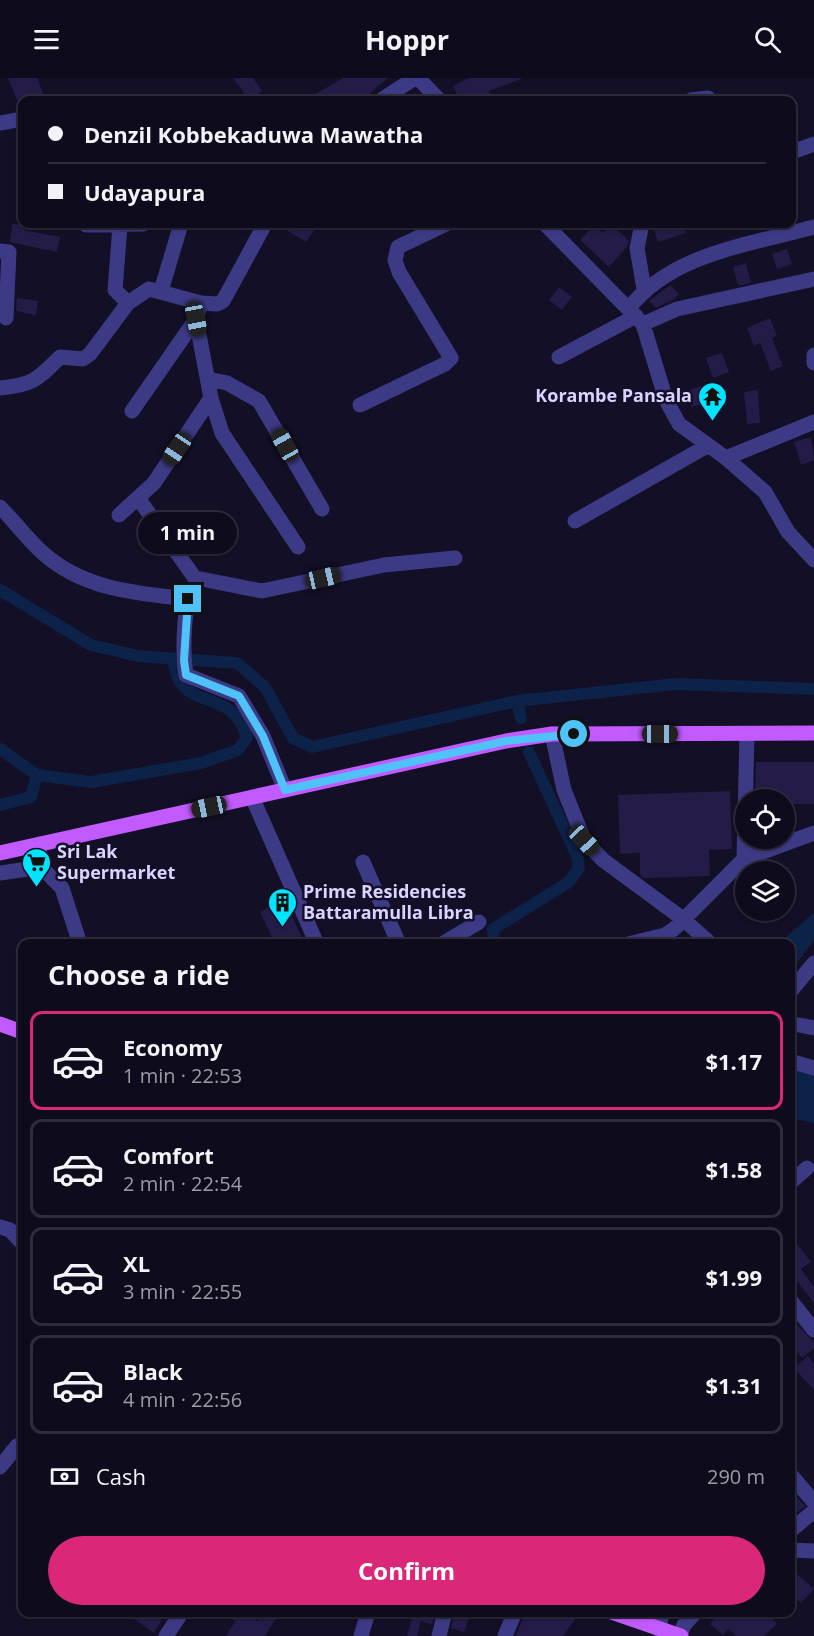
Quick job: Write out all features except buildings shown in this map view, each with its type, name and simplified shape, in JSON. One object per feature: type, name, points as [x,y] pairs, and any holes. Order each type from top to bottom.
[{"type":"main road","points":[[0,853],[506,741],[552,734],[814,734]]},
{"type":"main road","points":[[0,1024],[18,1031]]},
{"type":"main road","points":[[625,1617],[680,1636]]},
{"type":"street","points":[[388,96],[417,78],[435,96]]},
{"type":"street","points":[[0,123],[18,120]]},
{"type":"street","points":[[796,151],[814,144]]},
{"type":"street","points":[[644,289],[689,261],[814,227]]},
{"type":"street","points":[[120,228],[116,290],[128,303]]},
{"type":"street","points":[[161,291],[180,228]]},
{"type":"street","points":[[0,388],[25,386],[40,376],[60,357],[83,359],[90,354],[128,303],[150,289],[201,303],[223,301],[263,228]]},
{"type":"street","points":[[360,405],[445,364],[451,358],[399,272],[395,260],[398,247],[438,228]]},
{"type":"street","points":[[549,228],[636,316],[666,400],[679,424],[726,458],[765,492],[788,532],[814,560]]},
{"type":"street","points":[[636,316],[644,289],[637,248],[641,228]]},
{"type":"street","points":[[0,251],[9,252],[6,318]]},
{"type":"street","points":[[558,357],[636,316],[814,279]]},
{"type":"street","points":[[132,411],[196,319],[201,303]]},
{"type":"street","points":[[196,319],[211,398],[222,433],[298,547]]},
{"type":"street","points":[[814,356],[814,363]]},
{"type":"street","points":[[208,379],[228,383],[259,401],[322,509]]},
{"type":"street","points":[[119,515],[154,483],[211,398]]},
{"type":"street","points":[[726,458],[814,422]]},
{"type":"street","points":[[575,521],[707,446]]},
{"type":"street","points":[[138,498],[197,581]]},
{"type":"street","points":[[0,507],[45,555],[75,576],[117,591],[188,599]]},
{"type":"street","points":[[285,790],[263,736],[239,696],[186,675],[184,660],[188,599],[197,581],[201,579],[262,591],[384,565],[455,558]]},
{"type":"street","points":[[552,734],[564,790],[584,840],[603,860],[683,919],[705,939]]},
{"type":"street","points":[[744,859],[747,734]]},
{"type":"street","points":[[252,797],[315,939]]},
{"type":"street","points":[[649,939],[665,935],[744,859],[814,832]]},
{"type":"street","points":[[39,844],[41,867],[62,888],[78,939]]},
{"type":"street","points":[[363,862],[397,939]]},
{"type":"street","points":[[0,873],[41,867]]},
{"type":"street","points":[[450,939],[479,922]]},
{"type":"street","points":[[795,986],[814,963]]},
{"type":"street","points":[[795,1062],[814,1068]]},
{"type":"street","points":[[795,1179],[807,1168]]},
{"type":"street","points":[[0,1227],[10,1230],[18,1239]]},
{"type":"street","points":[[795,1306],[814,1330]]},
{"type":"street","points":[[0,1467],[18,1446]]},
{"type":"street","points":[[795,1480],[814,1502]]},
{"type":"street","points":[[795,1527],[814,1510]]},
{"type":"street","points":[[795,1550],[814,1551]]},
{"type":"street","points":[[166,1636],[179,1617]]},
{"type":"street","points":[[361,1636],[367,1617]]},
{"type":"street","points":[[439,1636],[444,1617]]},
{"type":"street","points":[[506,1636],[513,1617]]},
{"type":"street","points":[[658,1629],[662,1617]]},
{"type":"street","points":[[680,1636],[684,1625],[691,1617]]},
{"type":"water","points":[[814,913],[814,940],[795,966],[795,939],[784,939]]},
{"type":"water","points":[[795,1070],[814,1075],[814,1123],[795,1119]]},
{"type":"waterway","points":[[0,590],[91,645],[138,656],[237,663],[265,687],[293,738],[312,747],[517,701],[676,684],[814,689]]},
{"type":"waterway","points":[[0,749],[37,775],[91,782],[201,763],[238,750],[247,738],[241,723],[225,707],[188,690],[180,682],[172,659]]},
{"type":"waterway","points":[[517,701],[521,718]]},
{"type":"waterway","points":[[494,939],[493,929],[569,882],[579,868],[577,856],[529,752]]},
{"type":"waterway","points":[[0,805],[31,797],[37,775]]},
{"type":"place","name":"Korambe Pansala","points":[[713,422]]},
{"type":"place","name":"Sri Lak Supermarket","points":[[36,888]]},
{"type":"place","name":"Prime Residencies Battaramulla Libra","points":[[282,928]]},
{"type":"route","points":[[188,599],[184,660],[186,675],[239,696],[263,736],[285,790],[506,741],[552,734],[574,734]]}]
